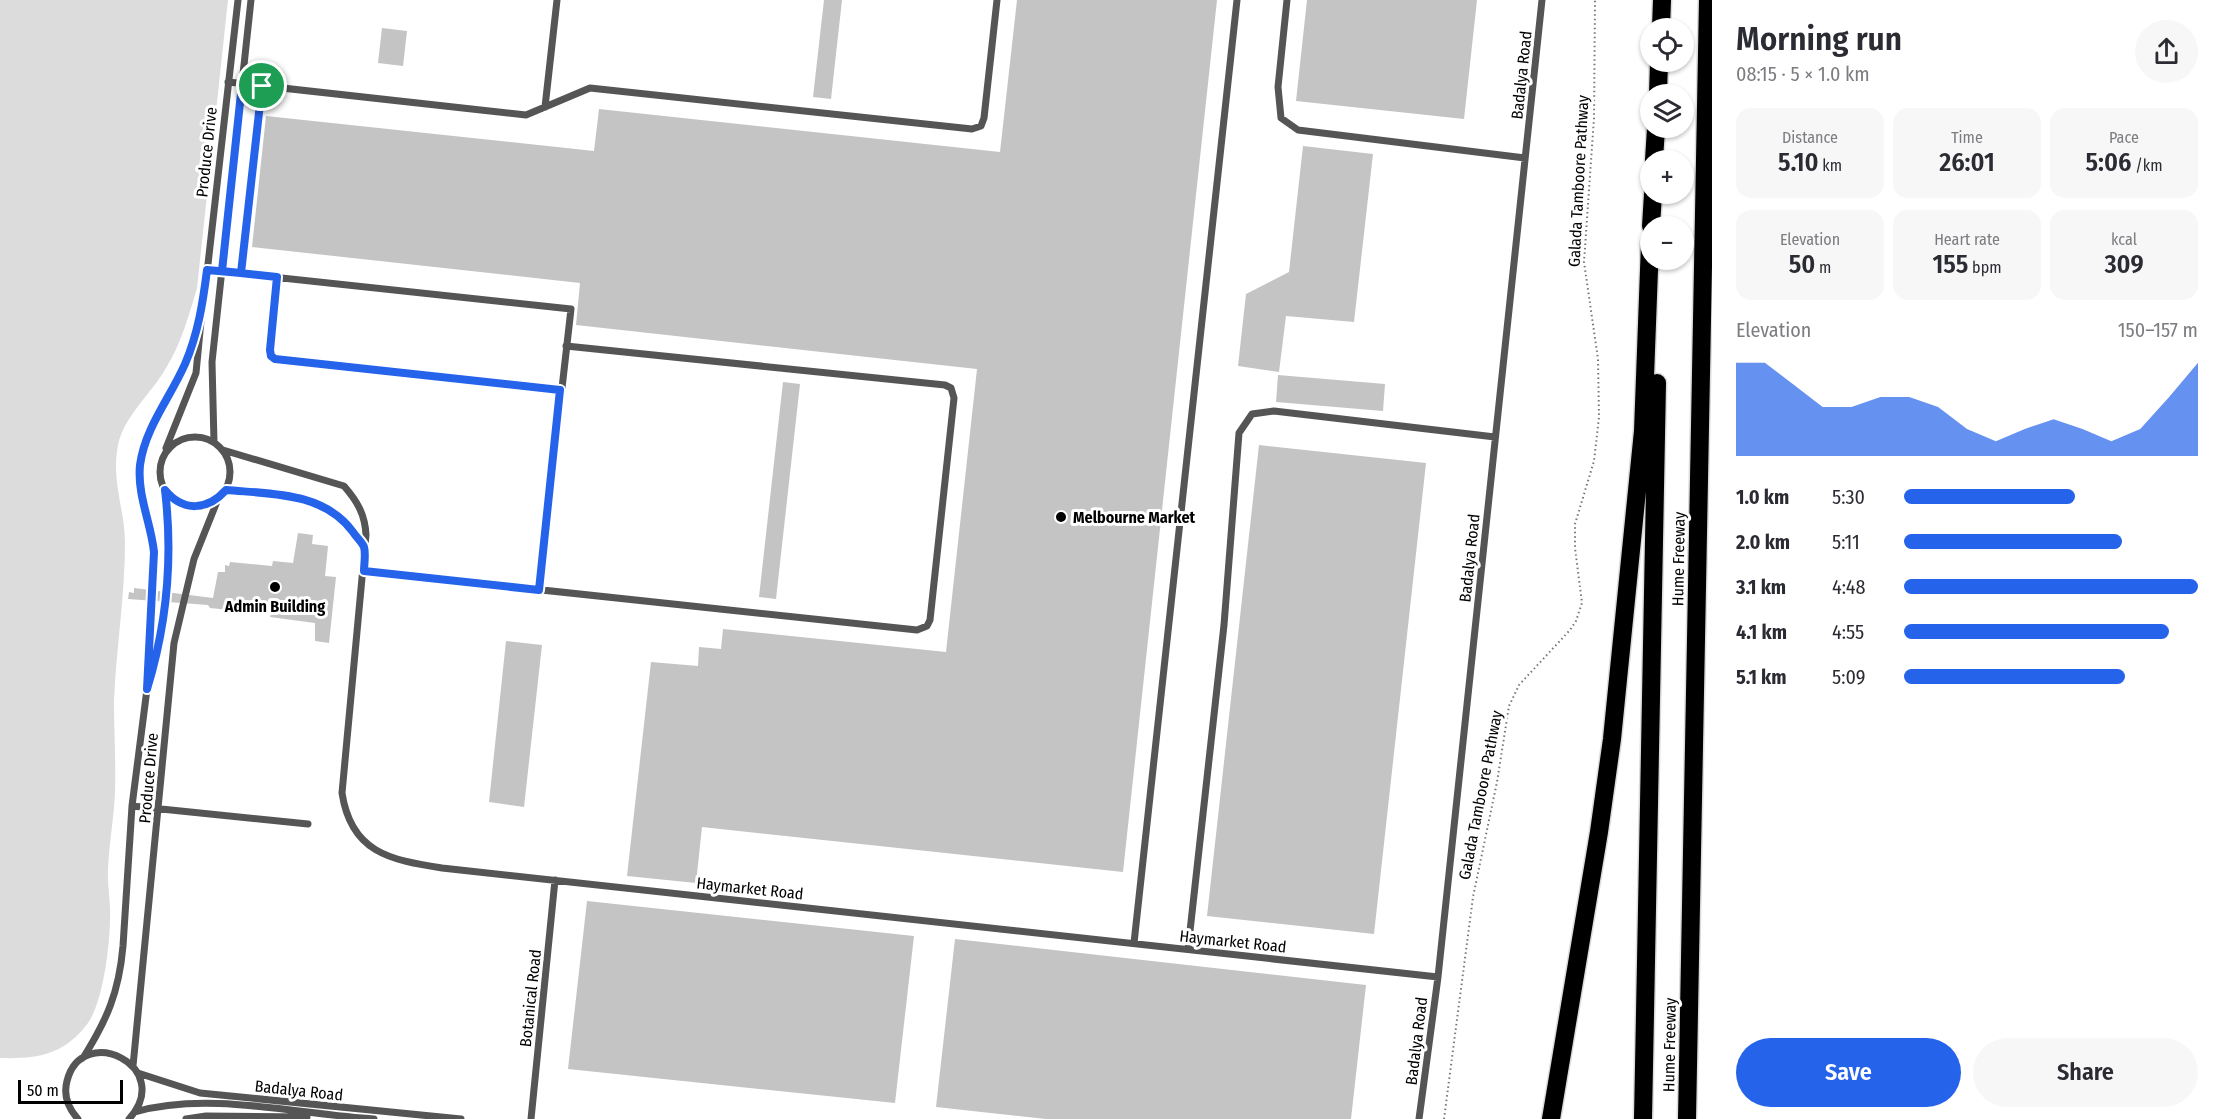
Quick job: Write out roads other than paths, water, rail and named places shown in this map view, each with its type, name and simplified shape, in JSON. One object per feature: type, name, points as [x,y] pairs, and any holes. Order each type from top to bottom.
[{"type":"highway","points":[[1663,18],[1664,0]]},
{"type":"highway","name":"Hume Freeway","points":[[1687,1119],[1708,0]]},
{"type":"highway","points":[[1704,216],[1712,332]]},
{"type":"highway","points":[[1551,1119],[1599,832],[1612,739],[1643,431],[1649,270]]},
{"type":"highway","name":"Hume Freeway","points":[[1643,1119],[1659,270]]},
{"type":"lane","name":"Produce Drive","points":[[163,456],[196,373],[238,0]]},
{"type":"lane","name":"Produce Drive","points":[[214,441],[213,362],[251,0]]},
{"type":"lane","points":[[545,107],[557,0]]},
{"type":"lane","points":[[228,82],[526,115],[590,88],[975,128],[982,124],[984,118],[998,0]]},
{"type":"lane","points":[[1134,943],[1237,0]]},
{"type":"lane","points":[[1287,0],[1278,87],[1281,118],[1298,130],[1525,158]]},
{"type":"lane","name":"Badalya Road","points":[[1419,1119],[1438,977],[1542,0]]},
{"type":"lane","points":[[241,273],[262,86]]},
{"type":"lane","points":[[207,270],[571,309],[539,590]]},
{"type":"lane","points":[[277,277],[270,350],[271,356],[275,359],[560,390]]},
{"type":"lane","name":"Produce Drive","points":[[72,1116],[67,1104],[66,1084],[74,1066],[82,1058],[106,1018],[121,969],[132,806],[147,689],[154,552],[152,533],[143,505],[140,469],[143,451],[153,422],[185,363],[203,308]]},
{"type":"lane","points":[[364,571],[920,630],[927,626],[930,620],[954,398],[953,390],[949,386],[566,346]]},
{"type":"lane","points":[[1188,949],[1224,625],[1239,433],[1252,414],[1274,411],[1495,437]]},
{"type":"lane","points":[[191,436],[214,441],[223,450],[231,469],[226,490],[218,499],[207,505],[189,506],[172,499],[160,479],[163,456],[170,447],[191,436]]},
{"type":"lane","name":"Haymarket Road","points":[[223,450],[344,486],[358,502],[366,522],[364,571],[342,793],[348,819],[354,831],[371,847],[418,865],[1438,977]]},
{"type":"lane","name":"Produce Drive","points":[[147,689],[158,655],[170,555],[165,490]]},
{"type":"lane","points":[[226,490],[284,496],[316,503],[333,512],[348,526],[364,547]]},
{"type":"lane","name":"Produce Drive","points":[[135,1112],[142,1096],[135,1069],[174,643],[194,559],[218,499]]},
{"type":"lane","points":[[132,806],[308,824]]},
{"type":"lane","name":"Botanical Road","points":[[531,1119],[555,880]]},
{"type":"lane","name":"Badalya Road","points":[[82,1058],[96,1053],[112,1053],[127,1060],[135,1069],[200,1093],[461,1119]]},
{"type":"lane","name":"Badalya Road","points":[[135,1112],[157,1106],[194,1103],[374,1119]]},
{"type":"lane","points":[[129,1119],[135,1112]]},
{"type":"lane","points":[[72,1116],[78,1119]]},
{"type":"lane","points":[[186,1119],[206,1116],[346,1117]]},
{"type":"place","name":"Melbourne Market","points":[[1061,517]]},
{"type":"place","name":"Admin Building","points":[[275,587]]}]
